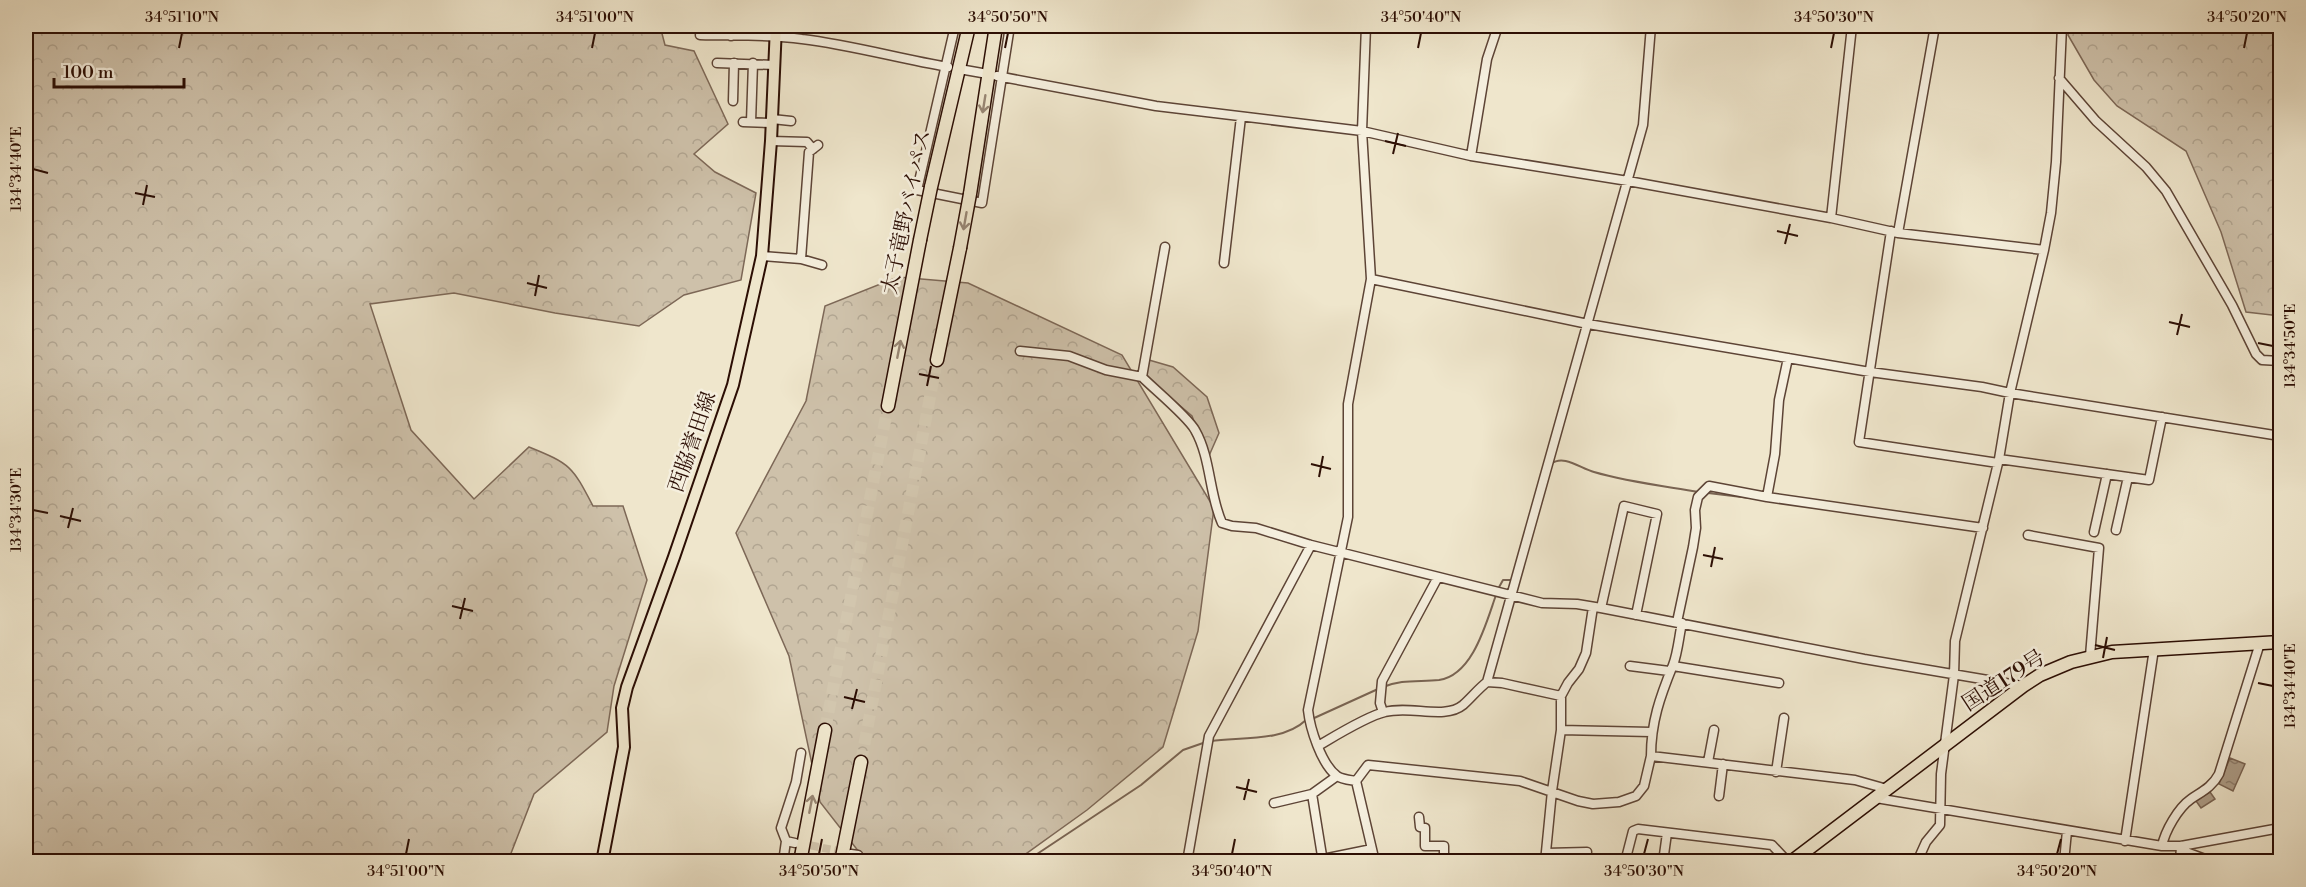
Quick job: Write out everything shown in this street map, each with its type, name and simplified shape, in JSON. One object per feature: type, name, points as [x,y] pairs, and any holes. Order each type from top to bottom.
[{"type":"highway","name":"太子竜野バイパス","points":[[888,406],[931,187],[969,26]]},
{"type":"highway","points":[[937,360],[970,194],[996,26]]},
{"type":"highway","name":"国道179号","points":[[1790,861],[2023,686],[2056,668],[2090,656],[2112,652],[2280,642]]},
{"type":"highway","points":[[800,861],[825,730]]},
{"type":"highway","points":[[851,858],[861,762]]},
{"type":"main road","name":"西脇誉田線","points":[[602,861],[624,747],[622,708],[627,687],[733,385],[762,256],[771,141],[776,31]]},
{"type":"street","points":[[731,26],[731,36]]},
{"type":"street","points":[[955,26],[948,67],[917,190],[982,203],[1000,76],[1010,26]]},
{"type":"street","points":[[1356,781],[1337,776],[1318,746],[1310,722],[1309,702],[1348,517],[1348,404],[1371,279],[1362,131],[1366,26]]},
{"type":"street","points":[[1471,156],[1487,59],[1498,26]]},
{"type":"street","points":[[1318,746],[1383,712],[1401,709],[1439,713],[1452,711],[1463,705],[1487,682],[1643,125],[1651,26]]},
{"type":"street","points":[[1831,218],[1852,26]]},
{"type":"street","points":[[1935,26],[1895,232],[1859,442],[2149,480],[2162,417]]},
{"type":"street","points":[[1917,861],[1926,842],[1940,825],[1941,774],[1954,675],[1955,641],[1999,461],[2010,393],[2051,213],[2056,162],[2062,26]]},
{"type":"street","points":[[700,35],[731,36],[776,31],[948,67]]},
{"type":"street","points":[[717,63],[774,65]]},
{"type":"street","points":[[734,63],[734,101]]},
{"type":"street","points":[[753,63],[747,122],[791,121]]},
{"type":"street","points":[[965,70],[982,73]]},
{"type":"street","points":[[1000,76],[1155,106],[1362,131],[1471,156],[1628,181],[1895,232],[2044,250]]},
{"type":"street","points":[[2059,78],[2096,121],[2146,167],[2166,191],[2232,305],[2256,354],[2262,360],[2280,361]]},
{"type":"street","points":[[1224,263],[1241,117]]},
{"type":"street","points":[[771,141],[807,142],[816,147],[809,152],[801,259]]},
{"type":"street","points":[[1142,377],[1165,247]]},
{"type":"street","points":[[762,256],[801,259],[822,265]]},
{"type":"street","points":[[1371,279],[1588,324],[1870,372],[1982,387],[2280,436]]},
{"type":"street","points":[[1020,351],[1069,356],[1106,370],[1142,377],[1194,429],[1222,523],[1256,528],[1311,545],[1542,603],[1597,607],[2023,686]]},
{"type":"street","points":[[1767,497],[1775,454],[1779,400],[1788,358]]},
{"type":"street","points":[[2094,532],[2107,474]]},
{"type":"street","points":[[2116,530],[2128,477]]},
{"type":"street","points":[[1356,781],[1368,765],[1520,781],[1593,804],[1619,802],[1636,796],[1644,786],[1651,756],[1651,732],[1671,668],[1696,528],[1695,510],[1698,497],[1709,486],[1767,497],[1983,528]]},
{"type":"street","points":[[1587,852],[1545,857],[1561,730],[1561,696],[1579,669],[1586,653],[1624,506],[1657,514],[1636,615]]},
{"type":"street","points":[[2028,535],[2099,548],[2090,656]]},
{"type":"street","points":[[1187,861],[1209,736],[1311,545]]},
{"type":"street","points":[[1383,712],[1380,703],[1382,681],[1438,577]]},
{"type":"street","points":[[2162,846],[2164,836],[2182,808],[2189,800],[2206,790],[2219,774],[2260,643]]},
{"type":"street","points":[[2125,841],[2154,649]]},
{"type":"street","points":[[1630,666],[1671,668],[1779,683]]},
{"type":"street","points":[[1487,682],[1502,682],[1561,696]]},
{"type":"street","points":[[1776,772],[1784,718]]},
{"type":"street","points":[[1561,730],[1651,732]]},
{"type":"street","points":[[1708,762],[1714,730]]},
{"type":"street","points":[[783,861],[786,841],[781,828],[796,782],[801,753]]},
{"type":"street","points":[[1651,756],[1855,780],[1887,789]]},
{"type":"street","points":[[1719,796],[1723,764]]},
{"type":"street","points":[[1274,803],[1312,794],[1337,776]]},
{"type":"street","points":[[1356,781],[1375,861]]},
{"type":"street","points":[[1312,794],[1323,860],[1372,849]]},
{"type":"street","points":[[1876,798],[2162,846],[2181,846],[2280,828]]},
{"type":"street","points":[[1419,817],[1420,827],[1425,828],[1425,846],[1444,846],[1444,861]]},
{"type":"street","points":[[1625,861],[1633,831],[1638,829],[1772,845],[1790,861]]},
{"type":"street","points":[[2064,861],[2067,831]]},
{"type":"street","points":[[1663,861],[1667,832]]},
{"type":"street","points":[[786,841],[795,843]]},
{"type":"street","points":[[2180,861],[2181,846]]},
{"type":"street","points":[[2181,846],[2186,852],[2213,861]]},
{"type":"green space","points":[[26,26],[660,26],[665,45],[694,51],[728,124],[694,154],[715,172],[756,193],[741,280],[684,295],[639,326],[555,313],[454,293],[370,304],[411,430],[474,499],[529,447],[554,458],[575,474],[593,506],[623,506],[647,580],[614,686],[607,732],[534,794],[508,861],[26,861]]},
{"type":"green space","points":[[2069,26],[2280,26],[2280,316],[2246,312],[2221,232],[2186,151],[2117,106],[2094,80],[2068,35]]},
{"type":"green space","points":[[898,277],[968,283],[1122,355],[1214,508],[1198,631],[1163,747],[1087,810],[1016,861],[866,861],[820,802],[789,656],[736,533],[806,401],[825,306]]},
{"type":"green space","points":[[1149,360],[1173,367],[1207,397],[1219,433],[1208,458],[1192,416],[1145,376]]},
{"type":"water","points":[[2230,758],[2245,764],[2233,791],[2219,784]]},
{"type":"water","points":[[2210,792],[2215,799],[2201,808],[2196,801]]},
{"type":"waterway","points":[[1551,464],[1556,461],[1567,461],[1589,470],[1620,478],[1699,492]]},
{"type":"waterway","points":[[1708,493],[1750,498]]},
{"type":"waterway","points":[[1498,589],[1503,580],[1514,580]]},
{"type":"waterway","points":[[1383,687],[1404,682],[1439,680],[1461,669],[1483,633],[1496,595]]},
{"type":"waterway","points":[[1312,719],[1378,689]]},
{"type":"waterway","points":[[1211,741],[1274,735],[1297,727],[1306,720]]},
{"type":"waterway","points":[[1025,862],[1141,785],[1183,750],[1206,742]]},
{"type":"tunnel","points":[[861,762],[937,360]]},
{"type":"tunnel","points":[[825,730],[888,406]]},
{"type":"tunnel","points":[[799,843],[848,853]]}]
